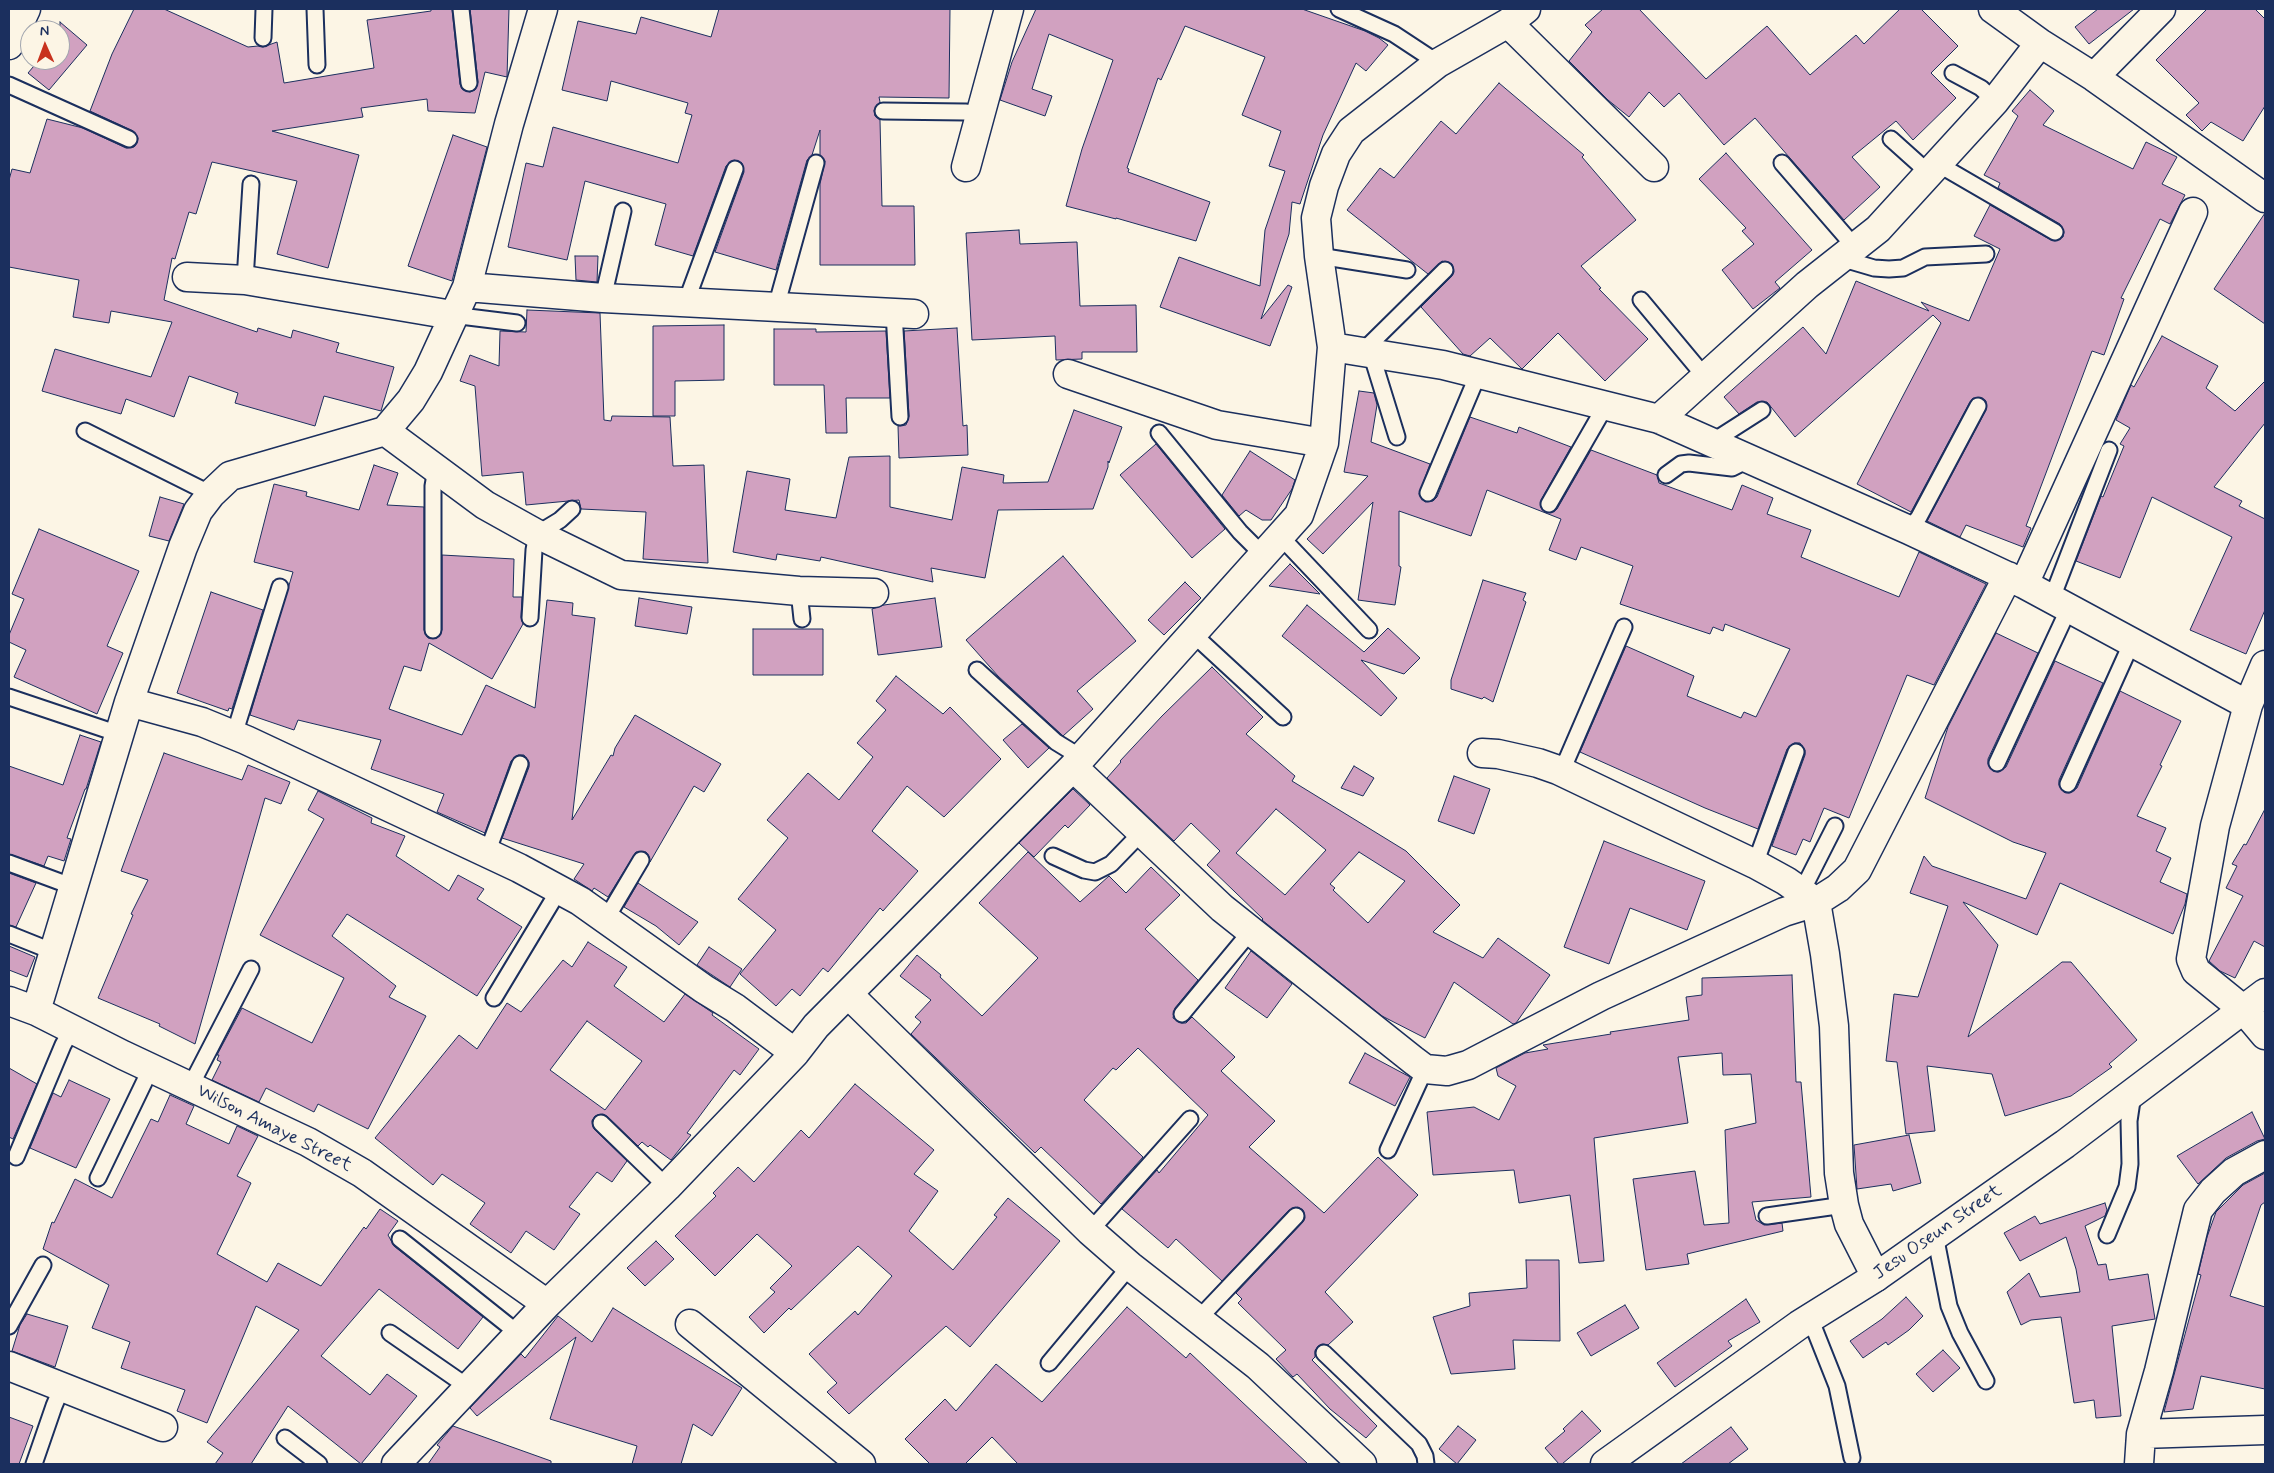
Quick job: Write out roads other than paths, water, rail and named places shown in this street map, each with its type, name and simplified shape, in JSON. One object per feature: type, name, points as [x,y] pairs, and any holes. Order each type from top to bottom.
[{"type":"street","points":[[9,45],[26,9]]},
{"type":"street","points":[[36,1011],[129,702],[183,547],[198,511],[211,494],[230,476],[385,431],[411,400],[428,372],[466,286],[509,124],[543,9]]},
{"type":"street","points":[[966,167],[1009,9]]},
{"type":"street","points":[[1993,9],[2040,43],[2094,77],[2265,198]]},
{"type":"street","points":[[2094,77],[2161,9]]},
{"type":"street","points":[[396,1464],[547,1304],[668,1187],[795,1053],[816,1026],[1078,763],[1299,516],[1324,443],[1332,347],[1319,256],[1316,218],[1324,186],[1336,154],[1351,131],[1438,64],[1518,13],[1654,168]]},
{"type":"street","points":[[1659,419],[1807,285],[1878,229],[1995,101],[2040,43]]},
{"type":"street","points":[[1078,763],[1142,832],[1222,908],[1425,1069],[1447,1071],[1468,1065],[1609,992],[1784,912],[1809,896],[1838,888],[1857,870],[2016,580],[2194,212]]},
{"type":"street","points":[[187,277],[245,280],[452,315]]},
{"type":"street","points":[[466,286],[603,298],[904,313]]},
{"type":"street","points":[[1332,347],[1444,365],[1659,419],[1909,530],[2016,580],[2248,704]]},
{"type":"street","points":[[1068,374],[1217,425],[1324,443]]},
{"type":"street","points":[[385,431],[485,505],[537,534],[621,575],[799,591],[874,593]]},
{"type":"street","points":[[2265,665],[2248,704],[2215,826],[2191,959],[2196,971],[2244,1010],[2265,1035]]},
{"type":"street","points":[[129,702],[202,722],[234,735],[487,853],[580,901],[704,989],[735,1008],[795,1053]]},
{"type":"street","points":[[1482,753],[1498,754],[1538,763],[1558,770],[1755,864],[1809,896],[1825,954],[1834,1026],[1839,1173],[1844,1205],[1849,1224],[1876,1277]]},
{"type":"street","name":"Jesu Oseun Street","points":[[1605,1464],[1810,1318],[1876,1277],[2065,1144],[2265,993]]},
{"type":"street","points":[[848,994],[1090,1232],[1130,1266],[1258,1366],[1362,1464]]},
{"type":"street","name":"Wilson Amaye Street","points":[[9,1001],[36,1011],[308,1142],[362,1173],[547,1304]]},
{"type":"street","points":[[2139,1464],[2141,1434],[2159,1371],[2198,1210],[2213,1191],[2234,1172],[2265,1155]]},
{"type":"street","points":[[690,1324],[861,1464]]},
{"type":"street","points":[[9,1366],[163,1427]]},
{"type":"street","points":[[2141,1434],[2265,1430]]},
{"type":"lane","points":[[263,38],[264,9]]},
{"type":"lane","points":[[315,9],[317,64]]},
{"type":"lane","points":[[461,9],[469,83]]},
{"type":"lane","points":[[1339,9],[1394,34],[1438,64]]},
{"type":"lane","points":[[1953,73],[1981,88],[1995,101]]},
{"type":"lane","points":[[9,84],[129,139]]},
{"type":"lane","points":[[883,111],[965,112],[980,114]]},
{"type":"lane","points":[[1891,139],[1934,169],[2055,232]]},
{"type":"lane","points":[[776,306],[816,163]]},
{"type":"lane","points":[[1782,164],[1847,238],[1846,254],[1874,268],[1890,270],[1903,268],[1925,257],[1986,254]]},
{"type":"lane","points":[[686,302],[735,169]]},
{"type":"lane","points":[[245,280],[251,184]]},
{"type":"lane","points":[[603,298],[623,211]]},
{"type":"lane","points":[[1319,256],[1407,270]]},
{"type":"lane","points":[[1397,437],[1367,353],[1445,270]]},
{"type":"lane","points":[[1641,300],[1706,378]]},
{"type":"lane","points":[[900,417],[904,313]]},
{"type":"lane","points":[[452,315],[517,323]]},
{"type":"lane","points":[[1428,493],[1480,374]]},
{"type":"lane","points":[[1550,504],[1606,405]]},
{"type":"lane","points":[[1909,530],[1919,517],[1978,406]]},
{"type":"lane","points":[[1712,442],[1762,410]]},
{"type":"lane","points":[[85,431],[211,494]]},
{"type":"lane","points":[[1159,433],[1240,532],[1272,545],[1369,630]]},
{"type":"lane","points":[[1997,763],[2058,635],[2060,603],[2109,450]]},
{"type":"lane","points":[[1666,475],[1681,464],[1689,463],[1732,468],[1738,465],[1743,456]]},
{"type":"lane","points":[[433,630],[433,486],[436,469]]},
{"type":"lane","points":[[530,618],[534,550],[537,534],[560,520],[572,509]]},
{"type":"lane","points":[[234,735],[280,587]]},
{"type":"lane","points":[[799,591],[802,619]]},
{"type":"lane","points":[[1558,770],[1566,759],[1624,628]]},
{"type":"lane","points":[[1193,634],[1283,717]]},
{"type":"lane","points":[[2068,784],[2132,642]]},
{"type":"lane","points":[[977,670],[1078,763]]},
{"type":"lane","points":[[9,697],[120,734]]},
{"type":"lane","points":[[1755,864],[1796,752]]},
{"type":"lane","points":[[487,853],[520,764]]},
{"type":"lane","points":[[1809,896],[1834,826]]},
{"type":"lane","points":[[1053,856],[1084,870],[1095,872],[1111,864],[1142,832]]},
{"type":"lane","points":[[606,919],[641,860]]},
{"type":"lane","points":[[9,863],[64,883],[73,890]]},
{"type":"lane","points":[[494,998],[559,890]]},
{"type":"lane","points":[[1182,1014],[1251,931]]},
{"type":"lane","points":[[9,934],[54,952]]},
{"type":"lane","points":[[190,1086],[251,969]]},
{"type":"lane","points":[[16,1158],[63,1045],[72,1029]]},
{"type":"lane","points":[[98,1178],[151,1068]]},
{"type":"lane","points":[[1388,1150],[1425,1069]]},
{"type":"lane","points":[[2107,1235],[2127,1187],[2130,1164],[2129,1121],[2133,1094]]},
{"type":"lane","points":[[1090,1232],[1190,1119]]},
{"type":"lane","points":[[601,1123],[668,1187]]},
{"type":"lane","points":[[1767,1216],[1844,1205]]},
{"type":"lane","points":[[1195,1315],[1204,1313],[1296,1216]]},
{"type":"lane","points":[[1935,1235],[1949,1306],[1960,1333],[1986,1381]]},
{"type":"lane","points":[[400,1239],[519,1334]]},
{"type":"lane","points":[[9,1326],[43,1265]]},
{"type":"lane","points":[[1050,1363],[1130,1266]]},
{"type":"lane","points":[[1810,1318],[1837,1386],[1852,1458]]},
{"type":"lane","points":[[390,1334],[468,1387]]},
{"type":"lane","points":[[1324,1354],[1419,1444],[1425,1456],[1426,1464]]},
{"type":"lane","points":[[34,1464],[62,1387]]},
{"type":"lane","points":[[285,1438],[319,1464]]}]
